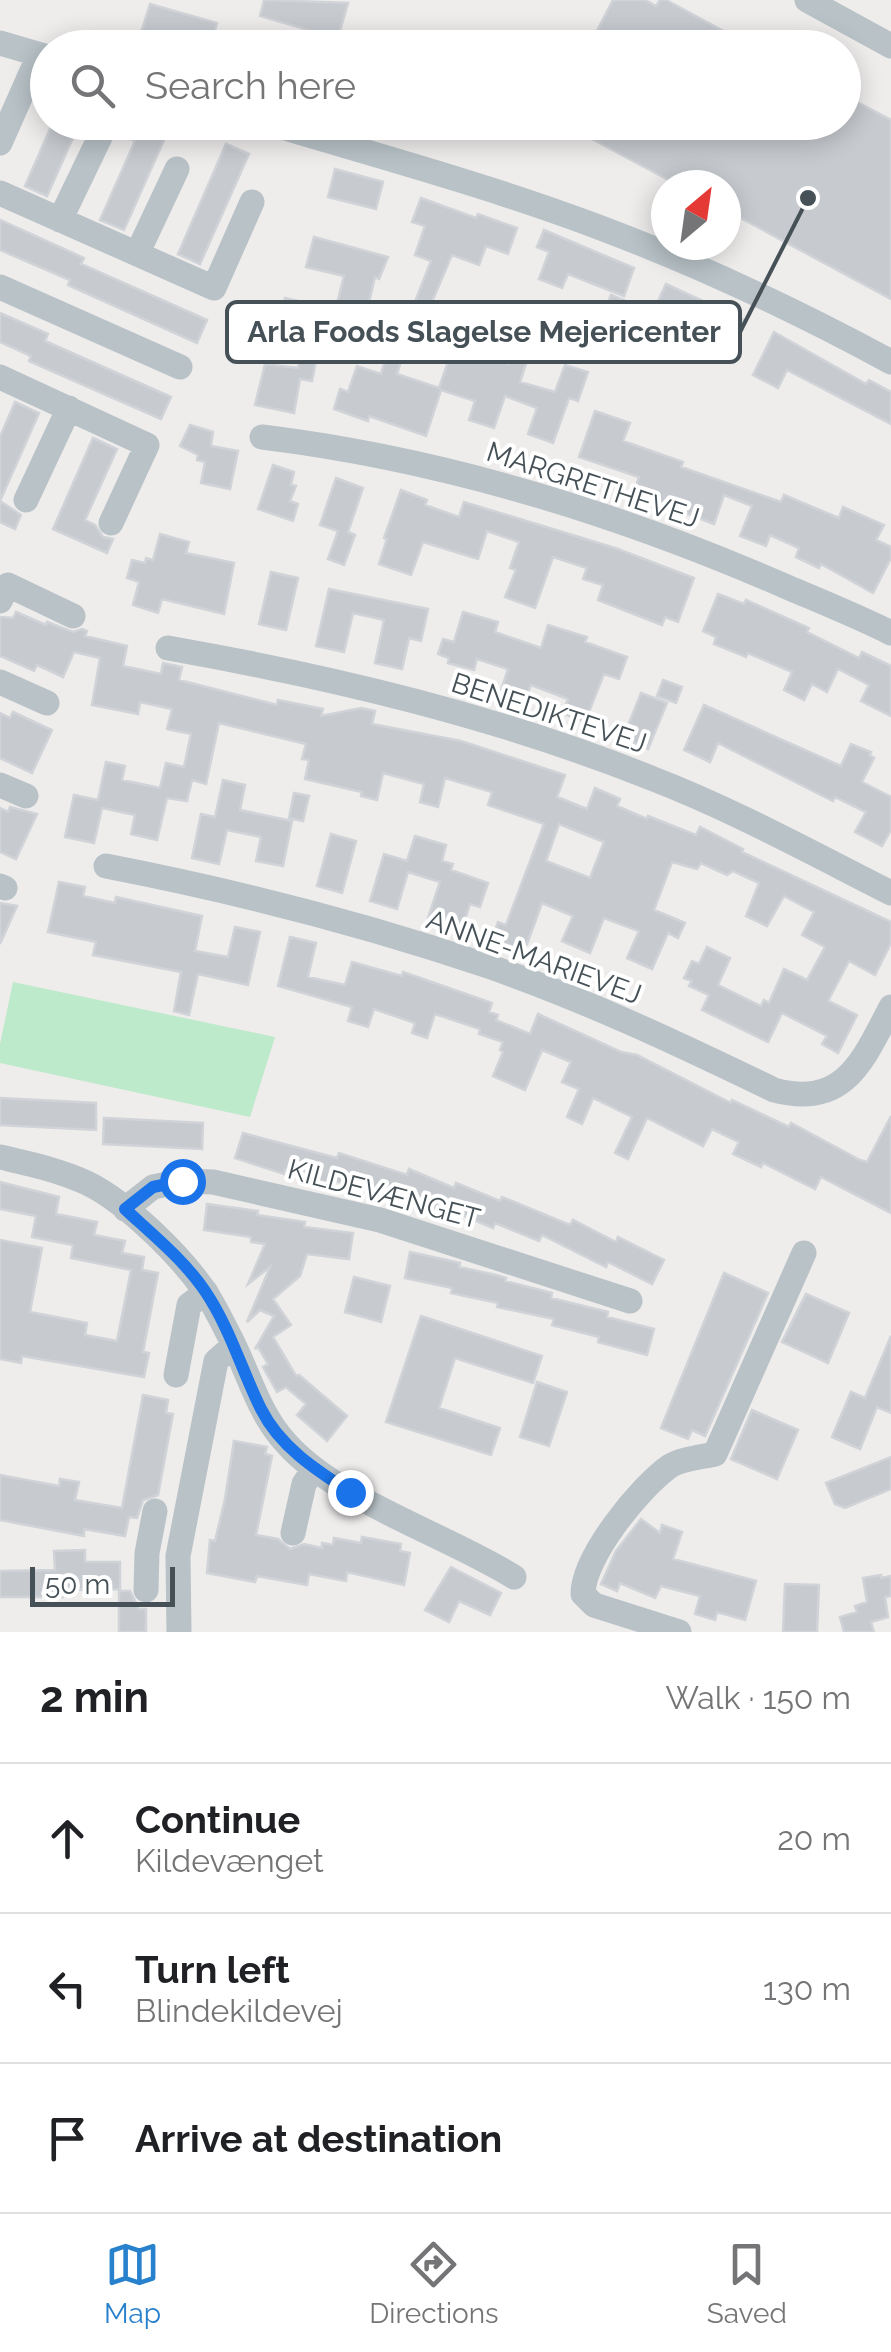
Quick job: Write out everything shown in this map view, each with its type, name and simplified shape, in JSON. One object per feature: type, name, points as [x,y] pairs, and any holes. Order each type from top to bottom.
[{"type":"street","points":[[807,0],[891,46]]},
{"type":"street","points":[[0,44],[30,52]]},
{"type":"street","points":[[0,143],[30,82]]},
{"type":"street","points":[[60,220],[99,140]]},
{"type":"street","points":[[325,140],[594,225],[714,275],[891,362]]},
{"type":"street","points":[[138,254],[177,169]]},
{"type":"street","points":[[0,194],[214,288],[252,202]]},
{"type":"street","points":[[0,286],[180,367]]},
{"type":"street","points":[[0,377],[148,444],[111,524]]},
{"type":"street","points":[[26,500],[69,408]]},
{"type":"street","name":"MARGRETHEVEJ","points":[[262,438],[305,442],[466,475],[602,515],[737,565],[891,633]]},
{"type":"street","points":[[0,602],[8,585],[73,616]]},
{"type":"street","name":"BENEDIKTEVEJ","points":[[168,648],[449,710],[550,740],[731,812],[891,893]]},
{"type":"street","points":[[0,682],[47,703]]},
{"type":"street","points":[[0,785],[26,796]]},
{"type":"street","name":"ANNE-MARIEVEJ","points":[[106,866],[337,920],[490,967],[614,1016],[774,1090],[797,1096],[825,1092],[850,1077],[891,1007]]},
{"type":"street","points":[[0,1157],[55,1169],[91,1185],[125,1209],[184,1264],[206,1292],[234,1344],[263,1412],[286,1444],[314,1469],[350,1492],[483,1557],[514,1577]]},
{"type":"street","name":"KILDEVÆNGET","points":[[125,1209],[153,1187],[182,1181],[213,1182],[380,1220],[630,1301]]},
{"type":"street","points":[[679,1632],[614,1622],[586,1600],[586,1576],[608,1534],[672,1465],[716,1454],[804,1253]]},
{"type":"street","points":[[176,1375],[189,1305],[206,1292]]},
{"type":"street","points":[[179,1632],[178,1556],[216,1361],[234,1344]]},
{"type":"street","points":[[293,1533],[304,1484],[314,1469]]},
{"type":"street","points":[[146,1590],[154,1511]]},
{"type":"street","points":[[147,1553],[178,1556]]},
{"type":"green space","points":[[13,982],[275,1037],[250,1117],[0,1063],[0,1044]]},
{"type":"building","points":[[264,0],[348,3],[340,30],[308,30],[260,16]]},
{"type":"building","points":[[613,0],[645,0],[656,6],[660,0],[666,0],[722,30],[597,30]]},
{"type":"building","points":[[150,4],[217,23],[215,30],[142,30]]},
{"type":"building","points":[[861,104],[891,120],[891,299],[741,218],[741,170],[651,171],[594,140],[861,140]]},
{"type":"building","points":[[45,140],[72,140],[47,196],[25,186]]},
{"type":"building","points":[[164,140],[124,230],[100,220],[135,141]]},
{"type":"building","points":[[226,144],[249,154],[200,264],[178,254]]},
{"type":"building","points":[[335,169],[383,182],[376,209],[328,197]]},
{"type":"building","points":[[421,198],[517,228],[508,254],[486,246],[479,265],[452,255],[425,318],[411,312],[431,261],[415,255],[425,226],[412,222]]},
{"type":"building","points":[[0,220],[84,258],[81,264],[207,320],[197,343],[0,250]]},
{"type":"building","points":[[544,230],[634,268],[624,296],[568,274],[562,288],[539,279],[549,252],[537,247]]},
{"type":"building","points":[[314,237],[388,257],[379,279],[375,277],[368,306],[356,304],[348,326],[333,320],[344,276],[306,267]]},
{"type":"building","points":[[666,284],[746,321],[736,344],[686,322],[673,351],[618,327],[616,332],[599,325],[611,295],[653,312]]},
{"type":"building","points":[[285,298],[332,309],[312,381],[300,379],[294,413],[255,405],[265,364],[298,368],[304,333],[278,327]]},
{"type":"building","points":[[0,313],[48,334],[45,341],[171,397],[161,419],[29,361],[31,356],[0,342]]},
{"type":"building","points":[[774,332],[866,384],[869,380],[891,392],[891,424],[787,370],[778,388],[753,375]]},
{"type":"building","points":[[515,343],[531,348],[520,382],[555,392],[565,365],[588,372],[578,401],[569,398],[553,443],[528,434],[537,408],[505,396],[494,428],[469,420],[475,401],[441,390],[426,436],[369,416],[368,421],[334,409],[340,389],[348,392],[357,366],[381,374],[387,353],[402,358],[397,374],[439,388],[453,347],[508,364]]},
{"type":"building","points":[[15,402],[39,413],[0,501],[0,437]]},
{"type":"building","points":[[595,411],[630,423],[623,441],[683,462],[681,467],[781,502],[784,495],[839,518],[843,507],[884,525],[876,540],[891,547],[891,558],[873,593],[821,564],[819,568],[796,557],[799,548],[770,535],[766,546],[740,536],[752,506],[724,495],[714,524],[633,496],[639,477],[579,457]]},
{"type":"building","points":[[190,425],[213,432],[211,446],[238,451],[230,489],[201,483],[205,462],[180,446]]},
{"type":"building","points":[[93,438],[117,449],[85,520],[95,525],[103,537],[113,539],[107,553],[53,529]]},
{"type":"building","points":[[273,465],[294,472],[291,485],[296,486],[290,501],[298,504],[293,521],[258,509]]},
{"type":"building","points":[[336,478],[363,488],[348,532],[355,535],[344,565],[328,559],[338,531],[320,525]]},
{"type":"building","points":[[401,490],[427,500],[425,505],[459,517],[464,502],[615,548],[694,578],[678,622],[665,617],[662,625],[598,600],[603,585],[583,579],[587,568],[553,557],[535,608],[505,597],[516,570],[510,568],[519,542],[487,531],[478,559],[423,542],[411,575],[379,564]]},
{"type":"building","points":[[0,501],[21,515],[15,529],[0,522]]},
{"type":"building","points":[[160,534],[189,542],[186,553],[234,563],[224,614],[162,599],[158,613],[133,605],[139,582],[127,578],[132,560],[153,560]]},
{"type":"building","points":[[271,572],[298,578],[286,630],[259,624]]},
{"type":"building","points":[[329,589],[428,609],[421,641],[409,638],[402,669],[375,663],[384,620],[353,613],[344,652],[316,646]]},
{"type":"building","points":[[718,594],[744,604],[746,600],[809,628],[807,632],[859,658],[862,652],[891,666],[891,716],[861,701],[869,685],[838,669],[827,692],[812,684],[804,700],[784,690],[792,672],[748,653],[746,657],[714,644],[716,637],[703,631]]},
{"type":"building","points":[[16,612],[46,625],[47,622],[73,632],[82,629],[87,631],[85,636],[127,646],[123,666],[161,674],[163,663],[182,667],[179,680],[277,705],[278,700],[323,709],[321,716],[361,708],[375,711],[372,724],[461,741],[565,775],[557,797],[587,809],[595,788],[620,799],[617,806],[647,819],[648,816],[696,835],[700,827],[743,849],[742,852],[891,922],[891,943],[875,975],[849,961],[828,1001],[857,1015],[838,1053],[822,1044],[827,1036],[782,1013],[768,1042],[702,1010],[709,995],[689,986],[692,981],[684,978],[692,961],[699,964],[707,947],[730,958],[718,985],[761,1006],[764,1000],[769,1003],[784,969],[807,980],[825,947],[802,935],[814,912],[784,896],[767,926],[746,916],[759,883],[701,863],[697,869],[672,862],[654,910],[685,923],[678,938],[668,933],[652,969],[627,958],[639,931],[604,918],[590,953],[562,941],[573,916],[542,903],[527,944],[520,941],[517,948],[492,939],[498,922],[506,925],[544,824],[488,805],[492,792],[445,778],[438,807],[420,802],[424,784],[383,773],[377,800],[361,796],[362,792],[305,779],[309,760],[302,759],[306,744],[219,723],[206,784],[192,780],[187,801],[167,798],[157,840],[131,834],[135,815],[102,808],[94,843],[65,837],[74,795],[98,800],[106,762],[125,766],[122,780],[160,788],[166,763],[184,767],[191,734],[167,729],[172,709],[140,702],[138,714],[92,705],[100,658],[74,652],[63,677],[37,665],[34,671],[0,656],[0,617],[13,618]],"holes":[[[559,824],[604,842],[590,878],[546,861]]]},
{"type":"building","points":[[463,612],[498,622],[495,632],[541,648],[548,625],[587,637],[585,642],[627,657],[619,679],[604,674],[585,722],[562,713],[568,699],[531,685],[524,703],[500,694],[508,669],[477,659],[474,670],[448,663],[449,658],[438,654],[443,639],[454,642]]},
{"type":"building","points":[[663,680],[682,687],[676,703],[657,696]]},
{"type":"building","points":[[641,693],[667,703],[648,749],[623,738]]},
{"type":"building","points":[[704,705],[841,766],[851,744],[871,752],[869,755],[874,758],[862,782],[891,797],[891,830],[882,846],[855,832],[866,812],[835,797],[833,801],[718,743],[710,762],[684,750]]},
{"type":"building","points":[[13,712],[52,730],[32,773],[0,758],[0,713],[10,718]]},
{"type":"building","points":[[223,780],[245,785],[240,810],[292,821],[283,866],[256,861],[261,837],[227,830],[219,864],[192,858],[201,814],[215,817]]},
{"type":"building","points":[[294,793],[309,796],[303,821],[289,818]]},
{"type":"building","points":[[10,807],[37,814],[16,859],[0,852],[0,808],[8,812]]},
{"type":"building","points":[[331,834],[356,841],[342,893],[317,886]]},
{"type":"building","points":[[415,836],[446,845],[442,861],[453,864],[451,870],[488,883],[480,907],[470,904],[462,929],[428,918],[440,882],[408,872],[397,909],[370,901],[384,854],[407,861]]},
{"type":"building","points":[[59,882],[85,887],[83,896],[115,903],[116,897],[202,916],[195,951],[228,957],[235,927],[260,932],[248,985],[198,974],[189,1015],[174,1011],[181,972],[93,955],[96,942],[48,932]]},
{"type":"building","points":[[0,903],[17,906],[0,944]]},
{"type":"building","points":[[290,937],[316,943],[308,977],[345,985],[352,962],[402,976],[403,972],[492,1003],[489,1012],[498,1015],[496,1020],[530,1034],[538,1014],[621,1052],[637,1055],[731,1103],[732,1100],[789,1127],[791,1123],[860,1160],[867,1162],[891,1116],[891,1213],[821,1177],[815,1189],[763,1163],[761,1167],[733,1154],[739,1142],[712,1129],[703,1146],[647,1118],[628,1159],[615,1153],[632,1117],[593,1098],[582,1124],[567,1117],[579,1089],[562,1082],[571,1062],[542,1050],[525,1090],[493,1076],[503,1042],[479,1034],[480,1029],[435,1014],[427,1038],[412,1033],[415,1023],[374,1009],[368,1027],[348,1021],[352,1007],[278,986]]},
{"type":"building","points":[[0,1098],[96,1103],[96,1130],[0,1125]]},
{"type":"building","points":[[104,1118],[203,1123],[202,1149],[103,1144]]},
{"type":"building","points":[[243,1133],[337,1158],[339,1153],[407,1175],[409,1169],[454,1188],[456,1183],[570,1225],[573,1220],[664,1260],[652,1284],[608,1262],[606,1267],[542,1235],[539,1241],[448,1209],[446,1214],[381,1186],[379,1194],[285,1170],[284,1174],[235,1158]]},
{"type":"building","points":[[0,1182],[59,1197],[56,1214],[97,1222],[94,1235],[125,1241],[122,1253],[144,1257],[142,1270],[158,1273],[143,1352],[149,1353],[144,1377],[22,1356],[21,1363],[0,1359],[0,1240],[42,1248],[30,1312],[87,1323],[85,1335],[117,1341],[131,1270],[71,1258],[73,1245],[32,1237],[36,1216],[0,1209]]},
{"type":"building","points":[[207,1204],[305,1222],[304,1227],[353,1233],[349,1259],[307,1254],[300,1276],[273,1299],[291,1325],[273,1337],[296,1376],[347,1416],[327,1441],[297,1415],[306,1404],[286,1387],[277,1392],[263,1367],[268,1364],[258,1347],[255,1349],[274,1316],[260,1310],[247,1322],[270,1267],[248,1284],[265,1244],[251,1242],[251,1237],[204,1230]]},
{"type":"building","points":[[410,1252],[460,1263],[459,1267],[506,1278],[505,1281],[552,1293],[551,1298],[608,1312],[607,1317],[654,1329],[647,1355],[552,1325],[554,1319],[497,1307],[498,1303],[451,1293],[452,1288],[405,1278]]},
{"type":"building","points":[[724,1273],[768,1293],[705,1436],[692,1430],[688,1439],[661,1428]]},
{"type":"building","points":[[354,1277],[390,1286],[381,1322],[345,1312]]},
{"type":"building","points":[[806,1294],[849,1313],[828,1363],[782,1342]]},
{"type":"building","points":[[421,1316],[542,1356],[533,1383],[455,1358],[439,1408],[500,1428],[491,1455],[386,1422]]},
{"type":"building","points":[[891,1336],[891,1413],[877,1407],[860,1449],[832,1437],[851,1392],[865,1398]]},
{"type":"building","points":[[537,1382],[567,1392],[549,1446],[520,1437]]},
{"type":"building","points":[[143,1395],[168,1400],[166,1413],[173,1414],[158,1495],[143,1500],[137,1518],[129,1517],[125,1536],[84,1529],[84,1536],[0,1520],[0,1475],[59,1486],[60,1479],[79,1482],[75,1500],[122,1508]]},
{"type":"building","points":[[752,1410],[798,1430],[777,1479],[731,1459]]},
{"type":"building","points":[[234,1441],[267,1447],[265,1454],[272,1456],[256,1535],[278,1539],[290,1549],[304,1544],[322,1548],[322,1543],[333,1545],[334,1538],[361,1543],[362,1537],[401,1544],[400,1551],[410,1553],[404,1585],[347,1572],[346,1581],[309,1574],[307,1585],[257,1576],[255,1582],[207,1573],[210,1540],[215,1541]]},
{"type":"building","points":[[891,1457],[891,1489],[845,1508],[835,1504],[826,1483]]},
{"type":"building","points":[[641,1519],[660,1533],[662,1525],[682,1532],[673,1559],[756,1581],[745,1620],[717,1612],[715,1620],[695,1614],[700,1596],[661,1586],[655,1598],[620,1583],[617,1591],[601,1584],[616,1551]]},
{"type":"building","points":[[85,1550],[85,1562],[120,1562],[120,1589],[63,1590],[63,1597],[0,1597],[0,1571],[55,1570],[54,1551]]},
{"type":"building","points":[[451,1567],[501,1593],[490,1615],[459,1601],[449,1622],[425,1610]]},
{"type":"building","points":[[891,1576],[891,1596],[885,1597],[888,1617],[871,1622],[874,1632],[844,1632],[840,1617],[857,1612],[855,1606],[867,1602],[863,1578]]},
{"type":"building","points":[[785,1584],[819,1585],[817,1632],[783,1632]]},
{"type":"building","points":[[119,1591],[130,1591],[139,1609],[146,1609],[146,1632],[119,1632]]},
{"type":"place","name":"Arla Foods Slagelse Mejericenter","points":[[808,198]]},
{"type":"route","points":[[182,1181],[153,1187],[125,1209],[184,1264],[206,1292],[263,1412],[286,1444],[314,1469],[350,1492]]}]
